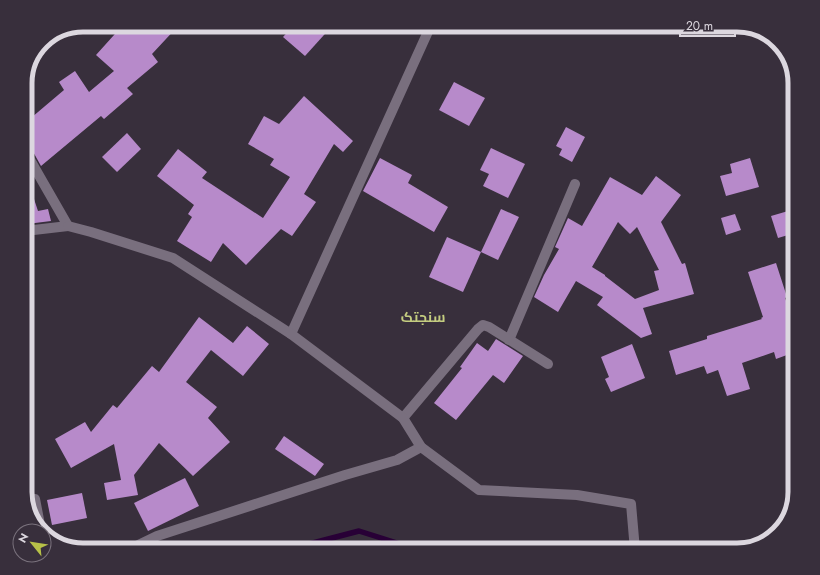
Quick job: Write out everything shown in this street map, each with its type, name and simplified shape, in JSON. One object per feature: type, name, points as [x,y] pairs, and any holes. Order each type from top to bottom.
[{"type":"street","points":[[291,334],[428,32]]},
{"type":"street","points":[[32,163],[68,226]]},
{"type":"street","points":[[509,340],[575,184]]},
{"type":"street","points":[[32,230],[68,226],[173,258],[291,334],[403,418],[421,447],[478,490],[577,494],[631,504],[634,543]]},
{"type":"street","points":[[403,418],[483,325],[489,327],[548,364]]},
{"type":"street","points":[[142,543],[157,536],[345,475],[397,460],[421,447]]},
{"type":"street","points":[[35,499],[38,515]]},
{"type":"building","points":[[117,32],[172,32],[152,54],[158,62],[127,88],[133,94],[104,119],[101,116],[41,166],[32,150],[32,117],[64,90],[59,82],[75,71],[89,92],[114,71],[96,55]]},
{"type":"building","points":[[288,32],[327,32],[305,56],[283,37]]},
{"type":"building","points":[[454,82],[485,98],[469,126],[439,110]]},
{"type":"building","points":[[304,96],[353,141],[343,152],[334,144],[304,194],[316,202],[292,236],[281,229],[246,265],[223,243],[211,262],[177,241],[192,217],[188,214],[194,205],[157,176],[178,149],[207,172],[202,178],[263,218],[290,177],[270,165],[274,159],[248,144],[264,116],[279,124]]},
{"type":"building","points":[[566,127],[585,137],[572,162],[559,155],[562,149],[556,146]]},
{"type":"building","points":[[127,133],[141,149],[117,172],[102,157]]},
{"type":"building","points":[[491,148],[525,164],[508,198],[483,186],[489,174],[480,170]]},
{"type":"building","points":[[380,158],[412,175],[408,183],[448,207],[434,232],[363,191]]},
{"type":"building","points":[[750,158],[759,187],[726,196],[720,176],[732,173],[730,164]]},
{"type":"building","points":[[656,176],[681,195],[661,222],[682,264],[685,263],[694,294],[643,308],[652,334],[641,338],[597,305],[603,297],[576,281],[558,312],[534,297],[544,275],[559,249],[555,247],[568,218],[582,226],[610,177],[642,195]],"holes":[[[618,222],[630,234],[637,227],[659,270],[654,271],[659,290],[635,299],[605,275],[592,267]]]},
{"type":"building","points":[[32,193],[38,211],[48,209],[51,221],[32,223]]},
{"type":"building","points":[[501,209],[519,217],[498,260],[481,252]]},
{"type":"building","points":[[788,211],[788,235],[778,238],[771,216]]},
{"type":"building","points":[[735,214],[741,230],[726,235],[721,218]]},
{"type":"building","points":[[447,237],[481,252],[463,292],[429,277]]},
{"type":"building","points":[[776,263],[787,297],[785,298],[788,306],[788,355],[776,359],[774,352],[742,363],[750,389],[727,396],[718,370],[707,374],[704,366],[676,375],[669,351],[707,339],[707,336],[762,319],[761,318],[763,317],[748,272]]},
{"type":"building","points":[[199,317],[233,343],[247,326],[269,344],[243,376],[211,350],[186,382],[217,407],[208,418],[230,442],[193,476],[159,443],[134,475],[138,495],[107,500],[104,483],[121,480],[114,444],[71,468],[55,439],[85,422],[91,432],[113,405],[117,408],[152,366],[159,372]]},
{"type":"building","points":[[496,339],[523,356],[504,383],[493,375],[456,420],[434,403],[462,368],[460,367],[477,343],[488,351]]},
{"type":"building","points":[[632,344],[645,378],[611,392],[605,379],[609,377],[601,357]]},
{"type":"building","points":[[284,436],[324,464],[315,476],[275,449]]},
{"type":"building","points":[[185,478],[199,506],[148,531],[134,503]]},
{"type":"building","points":[[82,493],[87,518],[52,525],[47,500]]},
{"type":"waterway","points":[[313,543],[359,531],[397,543]]},
{"type":"district","name":"سنجتک","points":[[423,317]]}]
